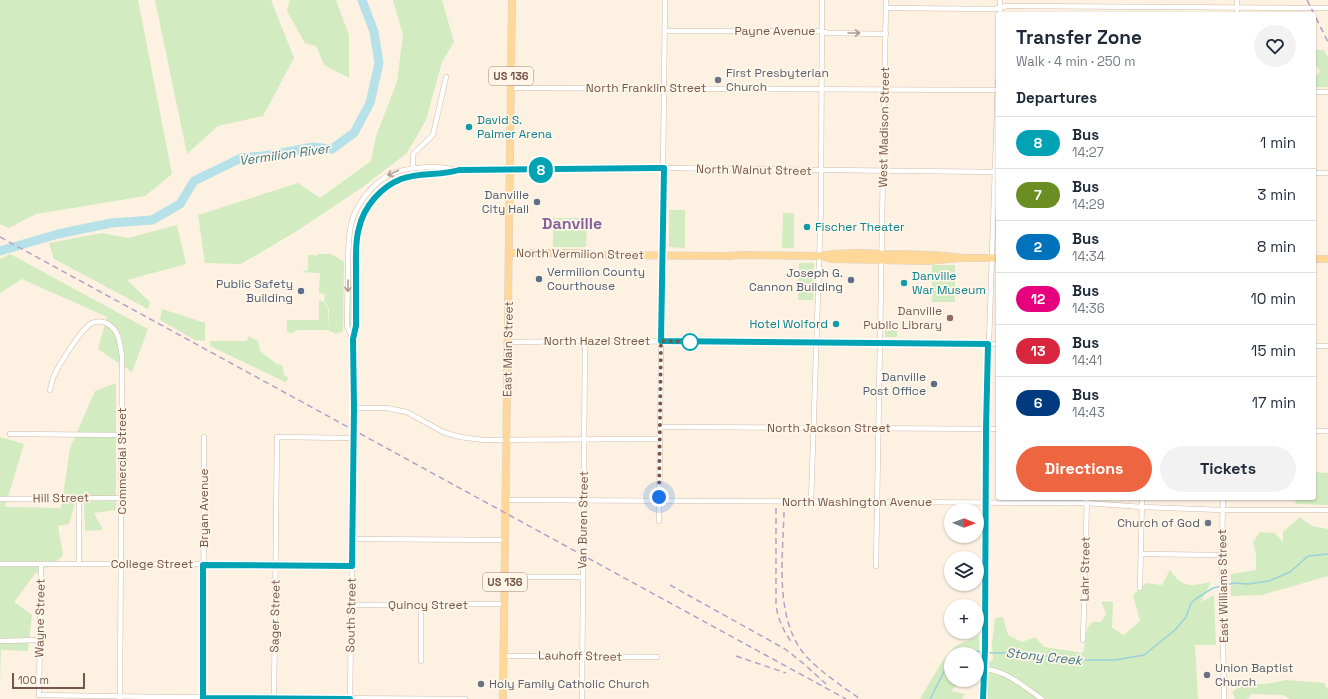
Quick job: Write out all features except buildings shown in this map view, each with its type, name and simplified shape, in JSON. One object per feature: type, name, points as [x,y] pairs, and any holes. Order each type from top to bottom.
[{"type":"main road","name":"East Main Street","points":[[503,699],[512,0]]},
{"type":"main road","name":"North Vermilion Street","points":[[509,253],[819,256],[832,253],[882,257],[942,255],[962,258],[995,258]]},
{"type":"main road","points":[[1316,259],[1328,259]]},
{"type":"street","points":[[659,521],[665,0]]},
{"type":"street","points":[[811,502],[821,171],[822,0]]},
{"type":"street","name":"West Madison Street","points":[[876,566],[886,0]]},
{"type":"street","points":[[1000,0],[1000,12]]},
{"type":"street","points":[[1237,0],[1237,12]]},
{"type":"street","points":[[886,8],[994,9],[1007,6],[1328,8]]},
{"type":"street","name":"Payne Avenue","points":[[665,31],[817,31],[829,33],[886,34]]},
{"type":"street","points":[[413,168],[413,154],[432,134],[446,77]]},
{"type":"street","name":"North Franklin Street","points":[[511,88],[996,90]]},
{"type":"street","points":[[1316,92],[1328,92]]},
{"type":"street","name":"South Street","points":[[353,339],[347,326],[349,240],[351,224],[358,206],[380,180],[400,170],[448,167],[459,170]]},
{"type":"street","name":"North Walnut Street","points":[[459,170],[664,168],[996,172]]},
{"type":"street","name":"South Street","points":[[350,699],[353,539],[353,339],[356,326],[356,253],[358,228],[367,208],[386,187],[401,179],[413,176],[448,174],[459,170]]},
{"type":"street","points":[[1316,173],[1328,174]]},
{"type":"street","points":[[983,699],[985,669],[985,502],[988,344],[995,258],[996,215]]},
{"type":"street","name":"Commercial Street","points":[[50,390],[53,378],[60,364],[83,331],[94,322],[103,321],[112,326],[118,337],[122,356],[122,564],[120,698]]},
{"type":"street","name":"Van Buren Street","points":[[582,699],[585,341]]},
{"type":"street","name":"North Hazel Street","points":[[508,342],[661,341],[996,344]]},
{"type":"street","points":[[1316,346],[1328,346]]},
{"type":"street","points":[[354,408],[387,408],[407,412],[443,432],[460,437],[483,440],[660,439]]},
{"type":"street","name":"North Jackson Street","points":[[660,427],[996,429]]},
{"type":"street","points":[[1316,431],[1328,431]]},
{"type":"street","points":[[10,434],[122,435]]},
{"type":"street","name":"Bryan Avenue","points":[[203,698],[204,437]]},
{"type":"street","name":"Sager Street","points":[[274,698],[277,437],[353,438]]},
{"type":"street","points":[[79,498],[79,564]]},
{"type":"street","name":"Hill Street","points":[[0,499],[122,498]]},
{"type":"street","name":"North Washington Avenue","points":[[506,500],[811,502],[985,502],[1087,500],[1142,507],[1222,510],[1328,510]]},
{"type":"street","name":"Lahr Street","points":[[1083,640],[1087,500]]},
{"type":"street","points":[[1140,588],[1142,500]]},
{"type":"street","name":"East Williams Street","points":[[1223,500],[1222,573],[1224,699]]},
{"type":"street","points":[[353,539],[505,540]]},
{"type":"street","points":[[1141,554],[1222,556]]},
{"type":"street","name":"College Street","points":[[0,564],[352,566]]},
{"type":"street","name":"Wayne Street","points":[[41,565],[39,695],[120,698]]},
{"type":"street","points":[[505,577],[582,577]]},
{"type":"street","name":"Quincy Street","points":[[352,605],[505,604]]},
{"type":"street","points":[[421,661],[422,605]]},
{"type":"street","points":[[0,640],[39,640]]},
{"type":"street","name":"Lauhoff Street","points":[[504,656],[656,657]]},
{"type":"street","points":[[985,669],[1006,675],[1042,699]]},
{"type":"street","points":[[120,698],[465,699]]},
{"type":"green space","points":[[0,0],[138,0],[172,174],[145,196],[36,214],[9,228],[0,224]]},
{"type":"green space","points":[[155,0],[271,0],[294,58],[263,116],[218,126],[187,154]]},
{"type":"green space","points":[[290,0],[336,0],[349,35],[349,78],[324,65],[316,46],[305,43],[287,11]]},
{"type":"green space","points":[[393,0],[442,0],[454,42],[442,62],[426,120],[407,153],[364,186],[297,231],[241,264],[205,263],[198,215],[298,183],[320,198],[371,161],[376,136],[397,82],[403,35]]},
{"type":"green space","points":[[1316,50],[1324,50],[1328,57],[1328,87],[1316,87],[1316,74],[1320,71],[1316,66]]},
{"type":"green space","points":[[669,210],[685,210],[685,248],[669,247]]},
{"type":"green space","points":[[783,213],[794,213],[794,248],[782,248]]},
{"type":"green space","points":[[553,218],[587,218],[586,247],[553,247]]},
{"type":"green space","points":[[177,225],[186,264],[127,280],[150,302],[148,309],[54,259],[49,243],[102,233],[128,238]]},
{"type":"green space","points":[[10,254],[148,329],[132,372],[98,349],[107,317],[22,279],[0,293],[0,259]]},
{"type":"green space","points":[[318,254],[331,254],[344,262],[343,331],[336,334],[328,330],[297,330],[293,333],[287,332],[287,320],[319,320],[319,300],[324,302],[328,309],[328,328],[329,309],[324,301],[325,294],[319,293],[320,273],[303,272],[308,270],[308,255],[316,256]]},
{"type":"green space","points":[[351,262],[354,299],[354,325],[351,327],[349,325]]},
{"type":"green space","points":[[799,263],[814,263],[813,300],[798,300]]},
{"type":"green space","points":[[932,265],[955,265],[955,302],[932,302]]},
{"type":"green space","points":[[162,309],[205,323],[205,341],[195,340],[160,320]]},
{"type":"green space","points":[[885,325],[897,325],[897,337],[885,337]]},
{"type":"green space","points":[[248,336],[258,341],[260,351],[277,364],[282,365],[284,375],[289,378],[285,382],[210,346],[210,341],[247,341]]},
{"type":"green space","points":[[116,383],[116,510],[94,513],[103,530],[85,531],[84,497],[77,496],[69,524],[58,526],[63,555],[52,566],[44,568],[35,574],[14,602],[32,615],[28,651],[1,650],[0,684],[0,437],[24,444],[5,507],[61,508],[70,448],[95,391]]},
{"type":"green space","points":[[1316,472],[1328,473],[1328,505],[1296,504],[1295,500],[1316,500]]},
{"type":"green space","points":[[1300,517],[1312,526],[1328,529],[1328,576],[1262,595],[1231,596],[1231,574],[1256,570],[1256,555],[1253,542],[1260,532],[1275,533],[1283,542],[1283,532]]},
{"type":"green space","points":[[1170,570],[1179,580],[1188,585],[1211,582],[1201,602],[1214,595],[1216,645],[1195,645],[1198,699],[983,699],[985,663],[993,660],[992,644],[995,618],[1003,617],[1008,635],[1022,642],[1035,637],[1044,647],[1083,653],[1087,629],[1092,622],[1101,622],[1106,614],[1101,601],[1113,602],[1112,628],[1124,635],[1140,621],[1133,595],[1146,583],[1162,585]]},
{"type":"green space","points":[[972,639],[979,639],[979,647],[954,647]]},
{"type":"green space","points":[[944,659],[944,687],[956,687],[951,691],[965,694],[962,699],[920,699]]},
{"type":"green space","points":[[1286,680],[1324,683],[1328,690],[1328,699],[1290,699],[1283,695],[1252,694],[1247,699],[1235,699],[1232,692],[1243,684],[1266,684]]},
{"type":"waterway","name":"Vermilion River","points":[[0,251],[58,234],[111,223],[152,220],[180,204],[194,181],[241,158],[271,155],[313,147],[332,149],[354,133],[370,103],[379,63],[374,32],[362,0]]},
{"type":"waterway","name":"Stony Creek","points":[[984,652],[1033,653],[1062,660],[1115,660],[1144,655],[1175,630],[1186,617],[1191,603],[1213,588],[1234,583],[1248,584],[1269,581],[1290,572],[1308,556],[1328,554]]},
{"type":"waterway","name":"Stony Creek","points":[[930,699],[944,672]]},
{"type":"railway","points":[[1307,0],[1313,12]]},
{"type":"railway","points":[[1316,18],[1328,42]]},
{"type":"railway","points":[[0,237],[846,699]]},
{"type":"railway","points":[[776,508],[776,605],[782,626],[793,644]]},
{"type":"railway","points":[[784,512],[782,586],[788,623],[795,640],[805,655],[817,667],[860,699]]},
{"type":"railway","points":[[670,585],[785,649],[826,684]]},
{"type":"railway","points":[[736,656],[786,673]]},
{"type":"bus line","name":"8","points":[[350,699],[203,698],[203,565],[352,566],[354,408],[353,339],[356,326],[356,253],[358,228],[361,219],[374,198],[386,187],[401,179],[413,176],[448,174],[459,170],[543,170],[588,168],[664,168],[661,341],[988,344],[985,472],[985,669],[983,699]]},
{"type":"place","name":"First Presbyterian Church","points":[[718,80]]},
{"type":"place","name":"David S. Palmer Arena","points":[[469,127]]},
{"type":"place","name":"Danville City Hall","points":[[537,202]]},
{"type":"place","name":"Fischer Theater","points":[[807,227]]},
{"type":"place","name":"Vermilion County Courthouse","points":[[539,279]]},
{"type":"place","name":"Joseph G. Cannon Building","points":[[851,280]]},
{"type":"place","name":"Danville War Museum","points":[[904,283]]},
{"type":"place","name":"Public Safety Building","points":[[301,291]]},
{"type":"place","name":"Danville Public Library","points":[[950,318]]},
{"type":"place","name":"Hotel Wolford","points":[[836,324]]},
{"type":"place","name":"Danville Post Office","points":[[934,384]]},
{"type":"place","name":"Church of God","points":[[1208,523]]},
{"type":"place","name":"Union Baptist Church","points":[[1207,675]]},
{"type":"place","name":"Holy Family Catholic Church","points":[[481,684]]},
{"type":"district","name":"Danville","points":[[572,223]]},
{"type":"route","points":[[659,497],[661,341],[690,342]]}]
